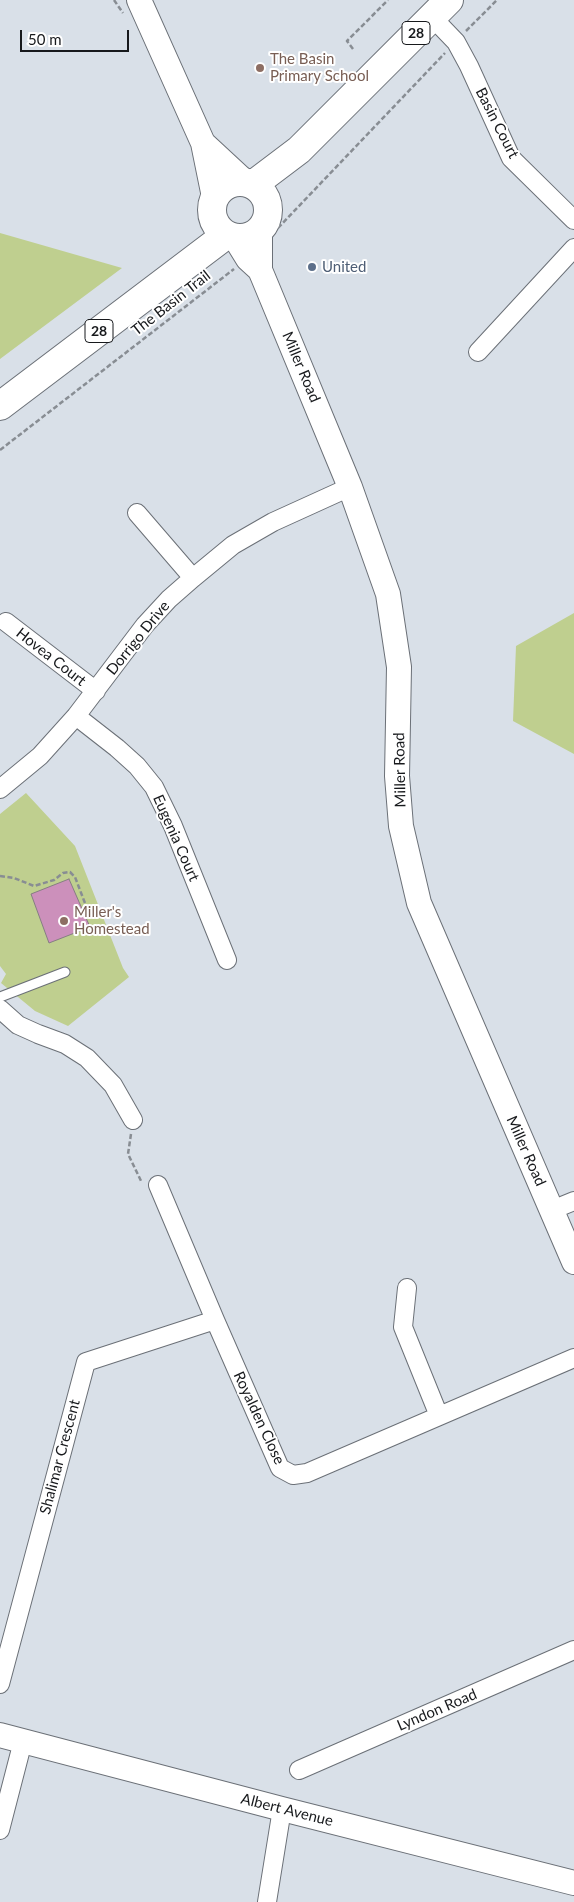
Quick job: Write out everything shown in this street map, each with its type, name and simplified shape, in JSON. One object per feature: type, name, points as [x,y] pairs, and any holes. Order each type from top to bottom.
[{"type":"main road","points":[[139,0],[203,143],[213,204],[213,220],[218,229],[250,233],[266,221],[268,209],[255,188],[203,143]]},
{"type":"main road","name":"28","points":[[192,260],[220,189],[232,181],[255,188],[300,150],[440,9]]},
{"type":"main road","name":"28","points":[[0,406],[192,260],[250,233]]},
{"type":"main road","name":"Miller Road","points":[[250,233],[249,267],[350,487],[388,594],[395,629],[399,667],[397,776],[401,826],[419,903],[574,1262]]},
{"type":"main road","name":"Albert Avenue","points":[[0,1735],[574,1883]]},
{"type":"street","name":"Basin Court","points":[[440,9],[469,66],[511,158],[574,220]]},
{"type":"street","points":[[478,352],[574,248]]},
{"type":"street","name":"Dorrigo Drive","points":[[0,789],[40,756],[76,716],[145,625],[169,599],[193,578],[233,545],[273,522],[350,487]]},
{"type":"street","points":[[137,513],[193,578]]},
{"type":"street","name":"Hovea Court","points":[[6,622],[96,691]]},
{"type":"street","name":"Eugenia Court","points":[[76,716],[137,766],[154,787],[173,826],[227,960]]},
{"type":"street","points":[[0,1009],[18,1025],[65,1044],[86,1058],[113,1085],[133,1120]]},
{"type":"street","name":"Royalden Close","points":[[152,1187],[215,1320],[280,1468],[293,1475],[307,1473],[574,1358]]},
{"type":"street","points":[[552,1210],[574,1201]]},
{"type":"street","points":[[407,1288],[403,1327],[439,1416]]},
{"type":"street","name":"Shalimar Crescent","points":[[0,1684],[86,1362],[215,1320]]},
{"type":"street","name":"Lyndon Road","points":[[299,1770],[574,1650]]},
{"type":"street","points":[[0,1830],[23,1741]]},
{"type":"street","points":[[267,1902],[282,1809]]},
{"type":"lane","points":[[0,997],[66,972]]},
{"type":"path","points":[[353,49],[347,41],[388,0]]},
{"type":"path","points":[[465,32],[497,0]]},
{"type":"path","points":[[250,233],[446,53]]},
{"type":"path","name":"The Basin Trail","points":[[0,450],[249,267]]},
{"type":"path","points":[[0,876],[14,878],[34,886],[54,880],[63,873],[70,872],[75,877],[91,919]]},
{"type":"path","points":[[128,1154],[152,1187]]},
{"type":"green space","points":[[0,233],[122,268],[0,359]]},
{"type":"green space","points":[[574,613],[574,754],[513,721],[516,646]]},
{"type":"green space","points":[[26,793],[75,846],[123,968],[129,977],[68,1026],[35,1011],[1,983],[6,974],[0,966],[0,814]]},
{"type":"building","name":"Miller's Homestead","points":[[69,879],[90,927],[49,943],[31,894]]},
{"type":"place","name":"The Basin Primary School","points":[[260,68]]},
{"type":"place","name":"United","points":[[312,267]]},
{"type":"place","name":"Miller's Homestead","points":[[64,921]]}]
